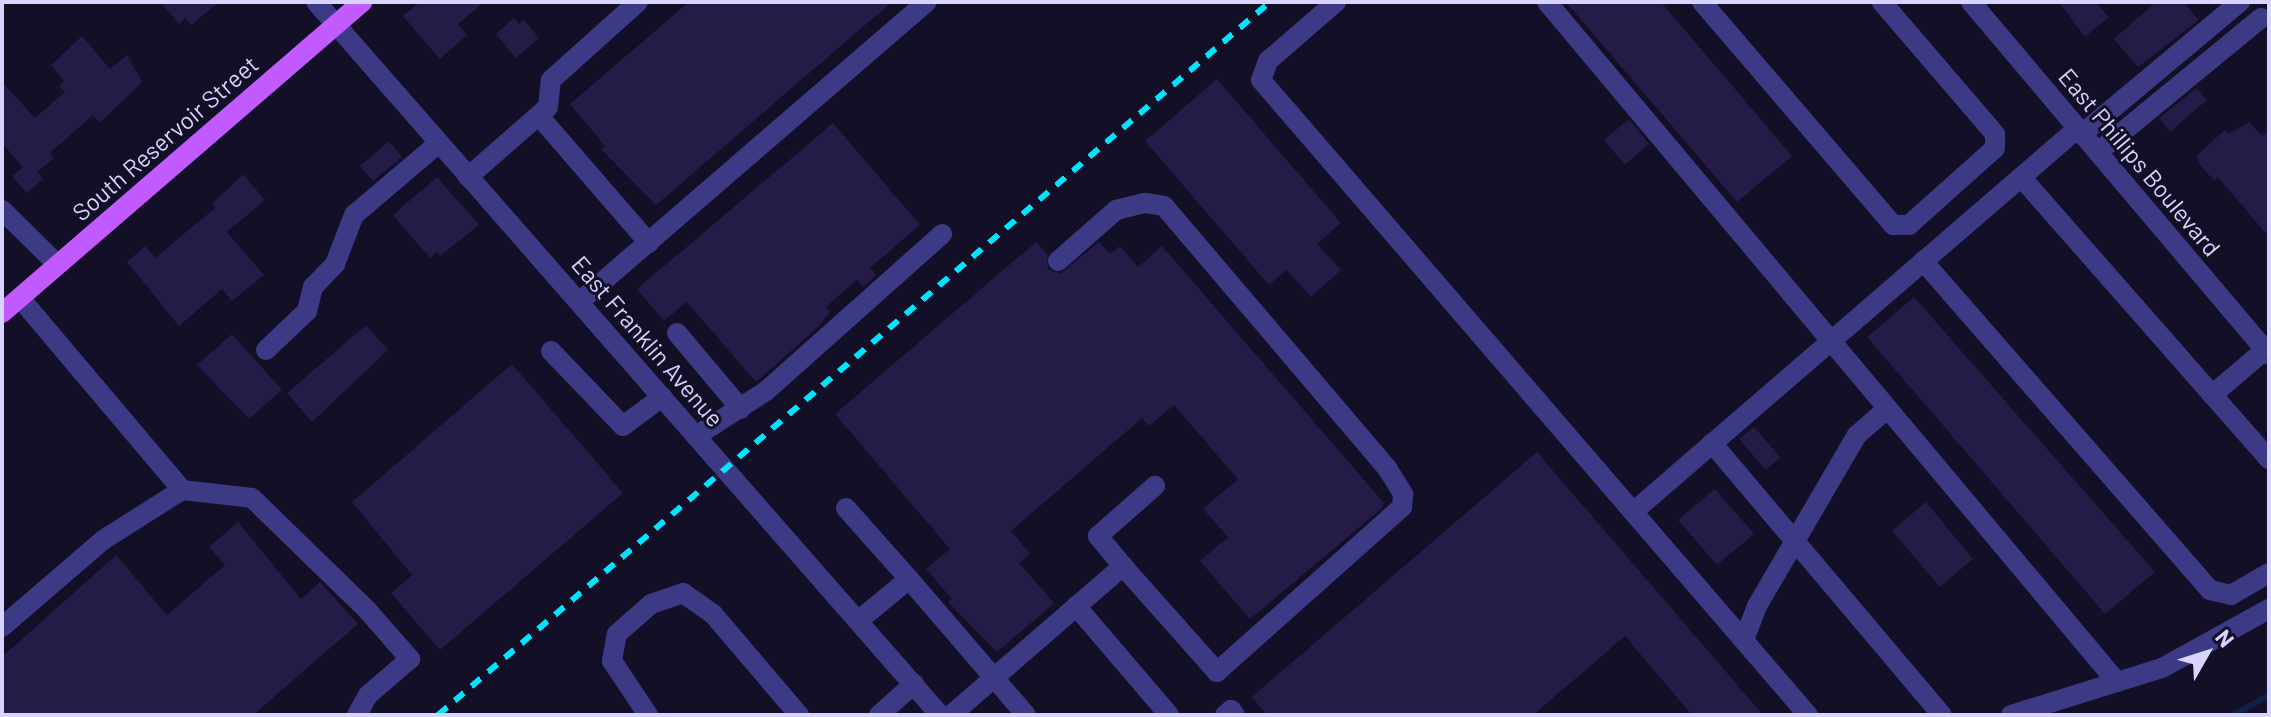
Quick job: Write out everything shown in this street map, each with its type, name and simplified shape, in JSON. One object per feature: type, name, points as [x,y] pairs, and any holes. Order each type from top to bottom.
[{"type":"main road","name":"South Reservoir Street","points":[[2,313],[362,2]]},
{"type":"street","name":"East Franklin Avenue","points":[[316,2],[940,715]]},
{"type":"street","points":[[468,177],[548,107],[551,80],[638,2]]},
{"type":"street","points":[[579,302],[927,2]]},
{"type":"street","points":[[1336,2],[1268,61],[1261,80],[1808,715]]},
{"type":"street","points":[[1547,2],[2117,682]]},
{"type":"street","points":[[1702,2],[1893,225],[1909,225],[1995,148],[1995,134],[1882,2]]},
{"type":"street","name":"East Phillips Boulevard","points":[[1971,2],[2268,353]]},
{"type":"street","points":[[1633,512],[2021,177],[2240,2]]},
{"type":"street","points":[[2098,152],[2261,18]]},
{"type":"street","points":[[539,116],[649,243]]},
{"type":"street","points":[[266,350],[307,311],[313,287],[335,264],[354,215],[439,143]]},
{"type":"street","points":[[2021,177],[2269,459]]},
{"type":"street","points":[[1950,190],[1973,218]]},
{"type":"street","points":[[1058,261],[1116,210],[1145,203],[1164,206],[1387,468],[1403,494],[1402,507],[1217,672],[1098,536],[1155,486]]},
{"type":"street","points":[[2,210],[58,265]]},
{"type":"street","points":[[696,436],[741,409],[942,234]]},
{"type":"street","points":[[1923,261],[2210,590],[2231,595],[2269,573]]},
{"type":"street","points":[[20,298],[182,490]]},
{"type":"street","points":[[677,333],[741,409]]},
{"type":"street","points":[[551,351],[623,426],[662,397]]},
{"type":"street","points":[[2212,395],[2268,353]]},
{"type":"street","points":[[1744,640],[1795,541],[1857,435],[1887,409]]},
{"type":"street","points":[[1712,443],[1942,715]]},
{"type":"street","points":[[2,627],[103,540],[182,490],[252,498],[368,611],[410,659],[368,695],[357,715]]},
{"type":"street","points":[[846,508],[1026,715]]},
{"type":"street","points":[[951,715],[1123,566]]},
{"type":"street","points":[[858,621],[909,579]]},
{"type":"street","points":[[648,715],[612,661],[617,634],[651,604],[683,593],[713,614],[799,715]]},
{"type":"street","points":[[1076,606],[1169,715]]},
{"type":"street","points":[[2011,715],[2117,682],[2215,644],[2269,609]]},
{"type":"street","points":[[879,715],[914,684]]},
{"type":"street","points":[[1225,715],[1231,710],[1235,715]]},
{"type":"building","points":[[160,2],[219,2],[191,25],[185,18],[179,24]]},
{"type":"building","points":[[420,2],[484,2],[458,24],[467,35],[440,59],[403,16]]},
{"type":"building","points":[[689,2],[892,2],[656,205],[601,149],[605,146],[570,104]]},
{"type":"building","points":[[1566,2],[1661,2],[1792,156],[1737,202]]},
{"type":"building","points":[[2059,2],[2095,2],[2109,17],[2085,37]]},
{"type":"building","points":[[2156,2],[2183,2],[2199,20],[2138,67],[2114,39]]},
{"type":"building","points":[[514,18],[519,24],[524,20],[539,38],[516,58],[496,34]]},
{"type":"building","points":[[82,36],[110,69],[127,55],[142,82],[100,123],[93,115],[50,153],[54,158],[37,172],[43,179],[27,193],[12,176],[23,167],[2,143],[2,82],[35,118],[65,92],[59,86],[64,81],[51,65]]},
{"type":"building","points":[[1217,79],[1341,223],[1317,244],[1341,270],[1311,297],[1287,270],[1269,285],[1145,141]]},
{"type":"building","points":[[2197,88],[2207,100],[2170,132],[2159,118]]},
{"type":"building","points":[[1629,119],[1649,144],[1625,165],[1604,140]]},
{"type":"building","points":[[2249,122],[2262,136],[2269,130],[2269,237],[2218,177],[2214,181],[2198,162],[2197,155],[2225,130],[2228,134]]},
{"type":"building","points":[[833,123],[920,225],[870,268],[876,275],[863,287],[857,280],[826,307],[830,312],[819,326],[756,382],[687,302],[664,321],[637,289]]},
{"type":"building","points":[[389,141],[402,157],[373,181],[360,166]]},
{"type":"building","points":[[243,174],[265,200],[227,232],[264,275],[232,301],[222,289],[179,326],[127,262],[145,246],[155,258],[215,208],[212,204]]},
{"type":"building","points":[[437,177],[479,225],[440,256],[437,252],[430,258],[393,215]]},
{"type":"building","points":[[1036,242],[1047,254],[1048,269],[1060,274],[1099,242],[1110,254],[1120,246],[1138,267],[1162,246],[1384,503],[1381,509],[1250,619],[1200,561],[1228,537],[1203,509],[1238,479],[1174,405],[1149,426],[1142,418],[1011,531],[1030,554],[1019,563],[1054,603],[997,652],[948,602],[952,599],[926,569],[950,549],[835,414]]},
{"type":"building","points":[[1914,297],[2155,572],[2105,614],[1867,337]]},
{"type":"building","points":[[366,325],[388,350],[312,422],[287,393]]},
{"type":"building","points":[[232,334],[282,390],[249,419],[197,365]]},
{"type":"building","points":[[512,364],[623,493],[440,650],[391,593],[412,575],[352,502]]},
{"type":"building","points":[[1754,427],[1780,457],[1766,470],[1739,439]]},
{"type":"building","points":[[1537,452],[1763,715],[1692,715],[1625,636],[1533,715],[1267,715],[1252,697]]},
{"type":"building","points":[[1715,489],[1754,534],[1717,565],[1678,520]]},
{"type":"building","points":[[1926,502],[1973,559],[1940,587],[1892,531]]},
{"type":"building","points":[[238,522],[301,599],[320,582],[358,624],[253,715],[2,715],[2,657],[116,555],[167,615],[225,565],[209,547]]},
{"type":"waterway","points":[[2234,715],[2269,695]]},
{"type":"railway","points":[[438,715],[1270,2]]}]
